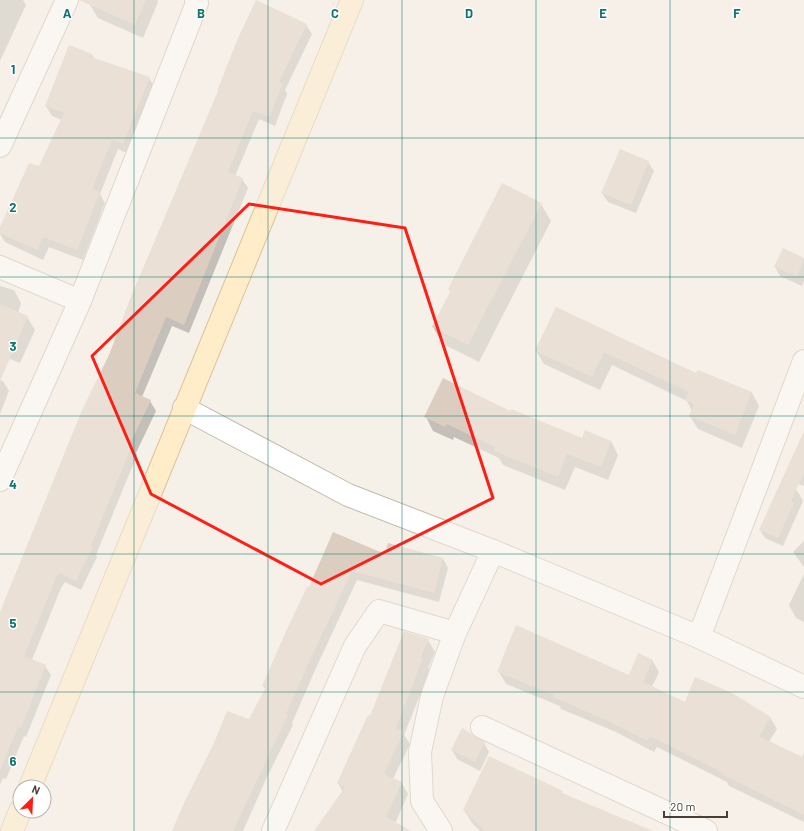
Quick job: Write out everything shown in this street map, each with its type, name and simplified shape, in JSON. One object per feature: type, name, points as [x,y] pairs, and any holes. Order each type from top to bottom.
[{"type":"street","points":[[0,146],[67,0]]},
{"type":"street","points":[[0,480],[80,301],[196,0]]},
{"type":"street","points":[[33,779],[352,0]]},
{"type":"street","points":[[0,267],[80,301]]},
{"type":"street","points":[[699,637],[804,361]]},
{"type":"street","points":[[184,408],[348,495],[493,551],[699,637],[804,687]]},
{"type":"street","points":[[442,831],[422,801],[420,752],[432,696],[455,633],[493,551]]},
{"type":"street","points":[[273,831],[354,646],[379,611],[455,633]]},
{"type":"street","points":[[482,727],[706,831]]},
{"type":"street","points":[[12,831],[17,819]]},
{"type":"highlighted area","points":[[249,204],[405,228],[493,498],[321,584],[151,494],[92,356]]},
{"type":"building","points":[[79,0],[146,0],[135,25]]},
{"type":"building","points":[[256,0],[307,24],[279,82],[283,84],[269,117],[253,111],[228,172],[243,178],[184,325],[166,317],[135,393],[151,400],[130,444],[132,445],[91,546],[93,547],[76,581],[59,573],[56,578],[24,656],[46,665],[21,728],[18,727],[0,771],[0,612],[82,410],[110,353],[130,299],[218,91],[238,38]]},
{"type":"building","points":[[69,45],[92,54],[91,57],[150,77],[123,144],[112,140],[92,189],[100,192],[77,250],[43,237],[37,250],[0,233],[0,227],[29,163],[39,166],[64,113],[45,106]]},
{"type":"building","points":[[620,149],[649,161],[631,205],[601,193]]},
{"type":"building","points":[[502,183],[542,203],[468,345],[432,327],[451,290],[448,289]]},
{"type":"building","points":[[783,248],[804,258],[797,277],[774,267]]},
{"type":"building","points":[[0,304],[28,316],[0,381]]},
{"type":"building","points":[[556,307],[696,373],[698,370],[752,392],[735,435],[689,416],[694,404],[685,400],[689,392],[604,352],[592,377],[535,351]]},
{"type":"building","points":[[443,378],[510,411],[511,409],[582,438],[585,430],[611,441],[601,467],[567,454],[558,477],[494,451],[495,447],[447,424],[445,427],[424,417]]},
{"type":"building","points":[[804,431],[804,473],[791,501],[794,503],[778,538],[759,530]]},
{"type":"building","points":[[333,532],[385,554],[388,543],[443,558],[434,593],[352,571],[286,714],[288,715],[233,831],[172,831],[214,743],[227,711],[249,719],[266,687],[262,686],[287,629],[307,587],[309,587]]},
{"type":"building","points":[[516,625],[629,675],[638,653],[653,660],[643,682],[685,702],[695,677],[732,693],[771,717],[759,736],[804,758],[804,815],[721,774],[722,772],[650,736],[647,741],[608,721],[553,697],[554,695],[497,672]]},
{"type":"building","points":[[404,631],[429,639],[421,657],[423,658],[396,728],[404,731],[384,774],[402,782],[386,817],[411,831],[314,831],[345,787],[337,783],[368,715],[370,716]]},
{"type":"building","points":[[462,728],[485,742],[475,762],[451,750]]},
{"type":"building","points":[[489,756],[563,791],[562,793],[653,831],[485,831],[463,810]]}]
